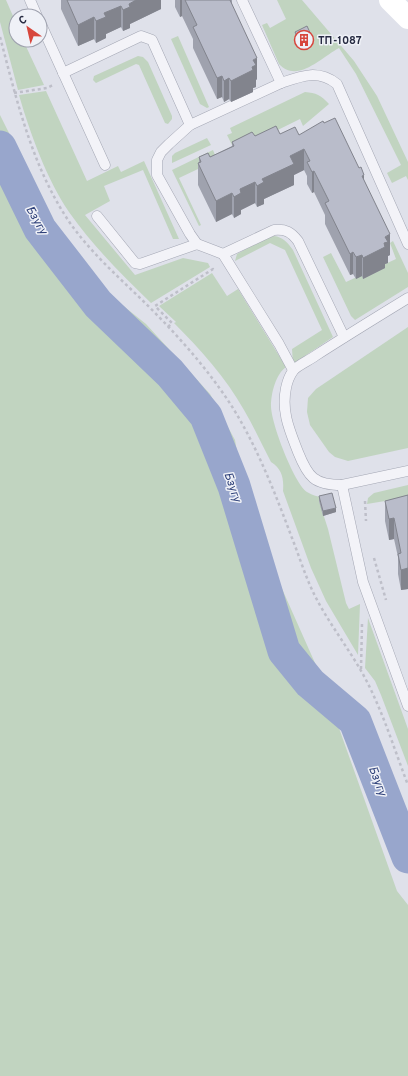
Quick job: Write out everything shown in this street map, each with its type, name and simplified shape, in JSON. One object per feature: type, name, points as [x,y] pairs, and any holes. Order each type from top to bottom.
[{"type":"street","points":[[390,0],[408,18]]},
{"type":"lane","points":[[242,0],[281,83]]},
{"type":"lane","points":[[63,73],[141,36],[152,40],[190,126]]},
{"type":"lane","points":[[48,40],[106,165]]},
{"type":"lane","points":[[293,370],[279,344],[223,254],[197,244],[190,234],[158,175],[156,168],[157,160],[162,152],[190,126],[281,83],[302,75],[318,75],[330,78],[337,84],[408,244]]},
{"type":"lane","points":[[97,216],[135,263],[140,264],[197,244]]},
{"type":"lane","points":[[223,254],[274,230],[283,229],[291,233],[298,240],[344,337]]},
{"type":"lane","points":[[408,298],[293,370],[286,387],[284,403],[286,418],[304,467],[309,475],[317,481],[332,485],[342,485],[408,471]]},
{"type":"lane","points":[[342,485],[363,582],[408,706]]},
{"type":"path","points":[[0,37],[23,124],[44,177],[71,223],[98,257],[117,278],[168,327],[206,369],[231,405],[268,475],[309,585],[330,624],[361,670],[380,710],[408,785]]},
{"type":"path","points":[[14,93],[47,88]]},
{"type":"path","points":[[168,327],[172,323],[155,306],[213,269],[217,275]]},
{"type":"path","points":[[365,501],[366,528]]},
{"type":"path","points":[[374,557],[387,602]]},
{"type":"green space","points":[[0,0],[6,0],[9,8],[8,8],[8,48],[27,48],[44,85],[18,90],[0,22]]},
{"type":"green space","points":[[277,0],[302,0],[354,61],[377,96],[408,162],[408,180],[406,176],[392,183],[387,173],[401,165],[356,74],[339,48],[309,67],[301,70],[294,71],[286,69],[279,64],[262,25],[267,23],[270,28],[286,19]]},
{"type":"green space","points":[[178,36],[209,107],[207,108],[200,104],[171,39]]},
{"type":"green space","points":[[138,56],[143,57],[148,62],[172,116],[172,119],[168,124],[165,123],[139,65],[136,64],[96,83],[93,80],[94,76]]},
{"type":"green space","points":[[46,91],[87,181],[118,166],[121,172],[144,161],[179,239],[173,239],[143,170],[104,186],[110,201],[85,215],[135,275],[183,258],[208,263],[210,267],[151,303],[108,260],[78,225],[53,186],[28,125],[19,95]]},
{"type":"green space","points":[[305,92],[318,95],[329,104],[303,126],[300,119],[235,151],[227,135],[232,133],[230,128]]},
{"type":"green space","points":[[0,115],[32,179],[43,206],[76,255],[111,296],[146,324],[210,394],[235,440],[241,474],[268,544],[279,582],[319,672],[397,891],[408,905],[408,1076],[0,1076]]},
{"type":"green space","points":[[207,138],[211,145],[172,163],[172,156],[175,153]]},
{"type":"green space","points":[[213,150],[217,160],[179,178],[201,225],[199,226],[172,170]]},
{"type":"green space","points":[[274,236],[285,241],[293,250],[333,337],[293,364],[292,349],[322,330],[285,250],[270,243],[235,261],[237,254],[267,237]]},
{"type":"green space","points":[[393,241],[408,273],[408,287],[355,320],[351,316],[323,257],[331,253],[346,282],[396,259],[390,243]]},
{"type":"green space","points":[[212,273],[227,296],[238,289],[286,367],[279,374],[275,384],[272,395],[272,414],[284,452],[296,477],[307,492],[328,499],[319,501],[328,529],[346,603],[349,609],[360,604],[358,655],[326,601],[311,568],[283,491],[282,474],[271,462],[248,416],[221,375],[174,323],[176,322],[159,306]]},
{"type":"green space","points":[[408,327],[408,448],[348,461],[335,457],[329,452],[310,425],[307,412],[308,398],[316,389]]},
{"type":"green space","points":[[408,485],[408,514],[391,500],[367,504],[368,498],[374,493]]},
{"type":"green space","points":[[368,618],[408,729],[408,766],[375,681],[365,668]]},
{"type":"building","points":[[67,0],[136,0],[129,4],[130,7],[123,10],[121,6],[104,13],[106,17],[96,21],[94,17],[78,25]]},
{"type":"building","points":[[185,0],[230,0],[257,58],[253,60],[256,65],[252,67],[253,70],[231,81],[229,78],[224,81],[222,76],[217,78],[193,27],[197,25]]},
{"type":"building","points":[[307,26],[313,39],[302,45],[295,32]]},
{"type":"building","points":[[335,118],[359,168],[361,167],[364,175],[362,176],[390,234],[385,237],[388,242],[384,243],[385,247],[363,258],[362,255],[356,257],[353,252],[350,254],[325,203],[329,201],[314,171],[312,172],[307,162],[310,161],[304,149],[290,156],[294,164],[262,179],[264,182],[257,186],[255,182],[240,189],[241,193],[234,197],[232,193],[216,201],[198,163],[201,162],[199,157],[208,153],[210,157],[234,146],[232,142],[252,132],[255,136],[276,126],[280,134],[295,127],[299,135],[323,121],[324,123]]},
{"type":"building","points":[[332,493],[336,508],[323,511],[319,496]]},
{"type":"building","points":[[408,495],[408,568],[401,570],[398,554],[401,553],[394,518],[389,519],[385,501]]},
{"type":"waterway","name":"Бзугу","points":[[0,147],[40,229],[98,304],[170,373],[206,416],[234,486],[284,651],[310,683],[355,721],[408,857]]},
{"type":"place","name":"ТП-1087","points":[[304,40]]}]
